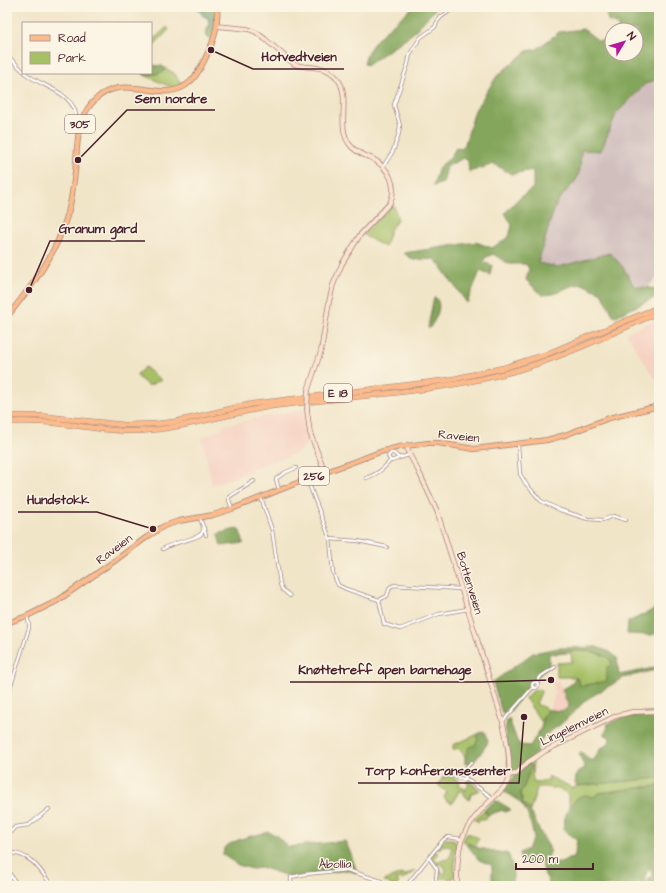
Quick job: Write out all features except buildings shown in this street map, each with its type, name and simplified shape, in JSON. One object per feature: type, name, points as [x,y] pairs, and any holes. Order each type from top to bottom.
[{"type":"highway","name":"E 18","points":[[7,416],[40,416],[113,425],[146,425],[174,422],[259,403],[449,380],[503,368],[546,354],[659,307]]},
{"type":"highway","name":"E 18","points":[[7,422],[52,423],[118,431],[146,430],[175,427],[274,406],[450,385],[491,377],[538,363],[589,343],[659,312]]},
{"type":"main road","name":"305","points":[[7,317],[46,264],[60,237],[73,190],[78,133],[88,108],[96,98],[107,91],[118,88],[130,86],[169,91],[179,89],[187,84],[197,74],[214,39],[217,26],[216,7]]},
{"type":"main road","points":[[217,26],[253,31],[266,38],[294,64],[322,68],[335,75],[343,91],[344,130],[348,142],[354,150],[376,161],[383,167],[394,187],[393,196],[386,209],[355,242],[340,268],[333,285],[321,352],[308,390],[307,410],[310,433],[325,472]]},
{"type":"main road","name":"Raveien","points":[[7,623],[27,616],[57,601],[158,530],[175,522],[232,509],[386,449],[435,443],[474,449],[551,439],[609,418],[659,406]]},
{"type":"main road","name":"Bottenveien","points":[[407,446],[409,454],[434,504],[503,721],[507,742],[508,775]]},
{"type":"main road","name":"Lingelemveien","points":[[508,775],[516,774],[528,762],[545,751],[611,719],[628,713],[659,711]]},
{"type":"main road","points":[[456,886],[457,859],[461,841],[473,819],[505,785],[508,775]]},
{"type":"street","points":[[383,167],[393,151],[399,133],[400,125],[394,105],[406,71],[410,54],[420,38],[435,27],[441,17],[455,7]]},
{"type":"street","points":[[7,55],[22,70]]},
{"type":"street","points":[[26,74],[40,84],[61,94],[70,103],[75,112],[78,133]]},
{"type":"street","points":[[518,443],[520,474],[526,484],[541,501],[560,510],[588,519],[603,520],[613,516],[626,520]]},
{"type":"street","points":[[391,460],[388,456],[391,453],[394,453],[399,458]]},
{"type":"street","points":[[366,478],[380,472],[391,460],[409,454]]},
{"type":"street","points":[[280,490],[276,479],[284,473],[296,468]]},
{"type":"street","points":[[307,479],[330,539],[333,573],[338,585],[379,600],[387,596],[391,585],[461,588]]},
{"type":"street","points":[[232,509],[229,496],[254,481]]},
{"type":"street","points":[[261,498],[272,530],[280,584],[290,596]]},
{"type":"street","points":[[200,517],[206,535]]},
{"type":"street","points":[[163,549],[172,544],[200,535],[204,528]]},
{"type":"street","points":[[330,539],[358,541],[387,547]]},
{"type":"street","points":[[379,600],[384,624],[400,629],[439,614],[468,610]]},
{"type":"street","points":[[7,698],[29,628],[27,616]]},
{"type":"street","points":[[503,721],[533,687],[533,683],[537,682],[541,676],[555,667]]},
{"type":"street","points":[[533,687],[538,688],[537,682]]},
{"type":"street","points":[[466,779],[464,775],[465,768],[472,762]]},
{"type":"street","points":[[447,771],[456,778],[466,779],[493,798]]},
{"type":"street","points":[[7,836],[15,827],[29,825],[49,809]]},
{"type":"street","points":[[406,886],[443,840],[448,837],[461,841]]},
{"type":"street","points":[[7,853],[17,854],[30,859],[36,864],[49,882],[44,886]]},
{"type":"street","points":[[429,858],[437,869],[436,878]]},
{"type":"street","points":[[7,870],[18,886]]},
{"type":"street","name":"Åbollia","points":[[291,886],[291,877],[347,870],[381,881],[383,886]]},
{"type":"street","points":[[7,880],[12,877]]},
{"type":"shaded area","points":[[659,81],[659,277],[646,288],[634,286],[622,266],[610,253],[558,267],[538,263],[557,201],[576,180],[581,149],[601,151],[616,114],[645,84]]},
{"type":"shaded area","points":[[659,318],[659,379],[655,379],[626,333]]},
{"type":"shaded area","points":[[304,409],[311,442],[296,454],[253,468],[250,472],[212,485],[202,438],[223,427],[223,425]]},
{"type":"shaded area","points":[[559,681],[569,707],[560,712],[549,710],[556,692],[553,690],[554,682]]},
{"type":"green space","points":[[197,7],[213,7],[215,28],[210,39],[205,33],[209,25],[208,18],[203,16]]},
{"type":"green space","points":[[413,7],[437,7],[413,33],[368,65],[364,64],[366,56],[377,40]]},
{"type":"green space","points":[[608,7],[659,7],[659,79],[645,84],[616,114],[601,151],[581,150],[580,170],[576,180],[557,202],[538,263],[558,267],[610,253],[622,266],[634,286],[657,289],[656,297],[614,317],[602,293],[582,284],[571,286],[553,294],[542,295],[526,280],[529,269],[526,264],[509,264],[493,254],[485,258],[483,262],[492,265],[490,275],[480,271],[467,303],[435,259],[413,260],[404,253],[476,242],[492,248],[509,237],[512,225],[505,213],[518,199],[533,188],[533,170],[511,174],[494,164],[469,172],[468,161],[464,158],[447,166],[443,183],[433,186],[439,167],[449,159],[456,148],[462,149],[465,144],[475,110],[497,76],[527,51],[537,49],[559,32],[583,29],[599,41],[604,40],[604,62],[644,62],[644,22],[610,22],[608,21],[606,13]]},
{"type":"green space","points":[[167,27],[169,30],[152,47],[152,41]]},
{"type":"green space","points":[[152,65],[162,66],[165,68],[164,71],[156,74],[144,75],[143,74],[152,74]]},
{"type":"green space","points":[[165,68],[174,73],[182,84],[173,88],[144,75],[156,74],[164,71]]},
{"type":"green space","points":[[394,206],[398,219],[390,230],[385,247],[363,234],[391,207]]},
{"type":"green space","points":[[435,297],[438,301],[439,309],[429,329],[428,327]]},
{"type":"green space","points":[[145,367],[161,380],[148,386],[136,375]]},
{"type":"green space","points":[[239,529],[244,543],[221,546],[218,534]]},
{"type":"green space","points":[[659,608],[659,633],[651,635],[627,634],[628,622]]},
{"type":"green space","points":[[596,647],[610,652],[617,658],[619,675],[659,667],[659,669],[623,678],[587,699],[561,724],[544,736],[537,747],[537,753],[517,773],[509,775],[505,731],[507,720],[509,719],[517,741],[521,745],[530,746],[541,728],[543,717],[547,710],[561,711],[569,707],[562,689],[569,686],[576,677],[581,686],[607,681],[607,667],[613,664],[607,657],[595,652],[571,651],[549,654],[549,666],[533,681],[509,713],[505,715],[502,713],[493,682],[533,653],[558,648]]},
{"type":"green space","points":[[590,651],[607,657],[613,664],[608,681],[581,686],[576,677],[557,677],[557,663],[572,662],[571,653],[554,653]]},
{"type":"green space","points":[[540,689],[541,692],[536,704],[549,710],[547,710],[542,721],[525,698],[534,690]]},
{"type":"green space","points":[[640,713],[659,714],[659,778],[577,786],[575,783],[577,772],[585,768],[579,754],[582,752],[589,760],[594,760],[601,748],[609,744],[610,737],[605,735],[608,727],[607,724],[626,716]]},
{"type":"green space","points":[[484,731],[488,741],[487,744],[478,757],[471,763],[465,764],[465,756],[468,752],[468,748],[475,745],[478,740],[476,735]]},
{"type":"green space","points":[[476,735],[478,740],[465,756],[458,748],[453,750],[453,745]]},
{"type":"green space","points":[[533,762],[532,775],[534,783],[549,781],[548,776],[569,786],[571,789],[577,786],[659,778],[659,786],[599,793],[594,797],[574,801],[569,808],[569,799],[566,793],[559,789],[540,787],[537,788],[530,811],[522,804],[520,793],[531,767],[530,763]]},
{"type":"green space","points":[[530,763],[531,767],[520,793],[523,802],[522,804],[525,805],[534,817],[539,830],[549,847],[550,850],[547,863],[564,862],[567,859],[574,858],[577,841],[565,830],[564,821],[572,804],[580,796],[585,795],[594,797],[599,793],[659,786],[659,886],[550,886],[545,876],[541,860],[529,865],[520,862],[520,853],[528,849],[534,838],[531,823],[522,805],[517,800],[504,792],[499,797],[498,794],[527,764]],"holes":[[[649,870],[653,872],[653,876],[648,879],[647,883],[645,884],[644,882],[647,872]]]},
{"type":"green space","points":[[447,773],[460,782],[459,785],[464,788],[465,791],[469,784],[466,782],[468,780],[480,790],[472,793],[469,800],[460,790],[452,803],[447,801],[444,797],[447,792],[438,785],[444,776],[446,778],[448,777],[446,774]]},
{"type":"green space","points":[[495,800],[511,810],[504,812],[503,810],[488,815],[484,810]]},
{"type":"green space","points":[[484,810],[488,815],[484,820],[480,818],[478,822],[474,819]]},
{"type":"green space","points":[[269,832],[277,836],[288,847],[345,841],[357,873],[347,870],[291,877],[263,868],[252,869],[238,865],[223,855],[224,848],[234,842]]},
{"type":"green space","points":[[467,833],[479,838],[475,846],[463,841]]},
{"type":"green space","points":[[446,839],[453,839],[457,844],[455,877],[453,877],[453,879],[438,878],[439,870],[442,871],[442,874],[445,874],[446,868],[443,867],[444,865],[436,864],[430,858],[434,851],[439,853],[434,859],[438,862],[444,859],[446,860],[451,855],[452,848],[442,845],[440,849],[438,848],[442,841]]},
{"type":"green space","points":[[465,842],[479,848],[508,854],[512,866],[513,886],[492,886],[492,866],[479,860]]},
{"type":"green space","points":[[415,870],[415,872],[402,880],[400,878],[397,880],[399,883],[397,886],[392,886],[384,882],[401,874],[404,876]]},
{"type":"waterway","points":[[201,7],[202,14],[204,16],[209,13],[211,19],[209,30],[212,31]]},
{"type":"place","name":"Hotvedtveien","points":[[211,50]]},
{"type":"place","name":"Sem nordre","points":[[78,160]]},
{"type":"place","name":"Granum gård","points":[[29,290]]},
{"type":"place","name":"Hundstokk","points":[[153,529]]},
{"type":"place","name":"Knøttetreff åpen barnehage","points":[[551,680]]},
{"type":"place","name":"Torp konferansesenter","points":[[524,717]]}]
